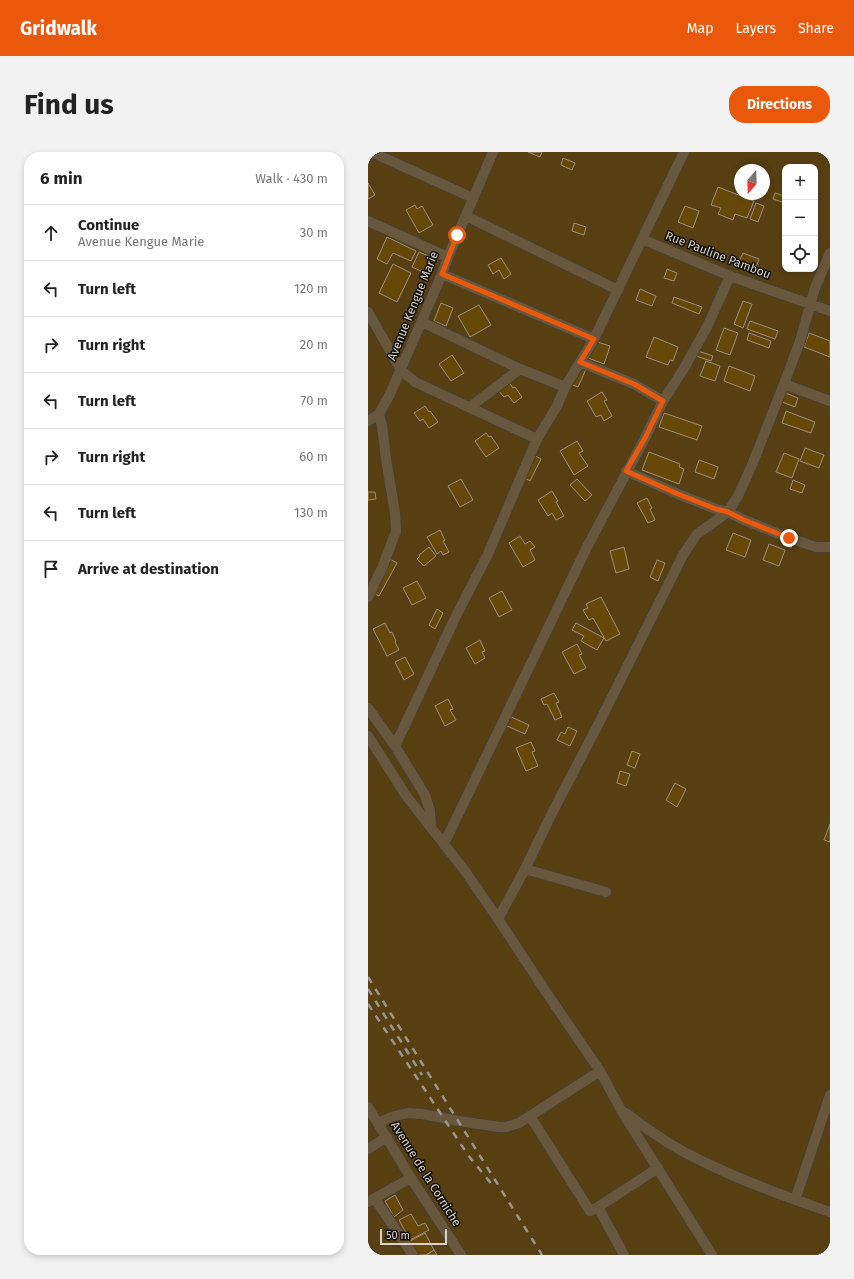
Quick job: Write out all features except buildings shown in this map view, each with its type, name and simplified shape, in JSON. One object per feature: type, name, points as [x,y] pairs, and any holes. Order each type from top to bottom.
[{"type":"street","points":[[371,152],[473,198]]},
{"type":"street","name":"Avenue Kengue Marie","points":[[368,421],[379,414],[390,394],[422,322],[448,256],[493,152]]},
{"type":"street","points":[[395,746],[457,614],[488,554],[537,439],[557,406],[565,387],[594,339],[684,152]]},
{"type":"street","points":[[466,216],[618,290]]},
{"type":"street","points":[[368,221],[448,256]]},
{"type":"street","name":"Rue Pauline Pambou","points":[[642,239],[730,276],[830,311]]},
{"type":"street","points":[[498,919],[525,869],[683,555],[697,534],[728,512],[738,496],[784,384],[800,341],[810,303],[830,252]]},
{"type":"street","points":[[442,274],[594,339]]},
{"type":"street","points":[[444,844],[587,547],[620,487],[626,471],[645,438],[663,401],[707,328],[730,276]]},
{"type":"street","points":[[368,312],[401,370],[415,382],[537,439]]},
{"type":"street","points":[[422,322],[520,369],[565,387]]},
{"type":"street","points":[[580,362],[634,384],[663,401]]},
{"type":"street","points":[[470,407],[520,369]]},
{"type":"street","points":[[784,384],[830,401]]},
{"type":"street","points":[[368,597],[382,568],[396,531],[395,513],[379,414]]},
{"type":"street","points":[[626,471],[678,494],[716,509],[728,512],[803,543],[816,547],[830,547]]},
{"type":"street","points":[[368,708],[395,746],[425,795],[430,811],[431,828]]},
{"type":"street","points":[[368,736],[407,797],[465,871],[600,1071],[621,1110],[712,1255]]},
{"type":"street","points":[[525,869],[606,892]]},
{"type":"street","points":[[379,1123],[391,1117],[408,1113],[506,1127],[519,1123],[600,1071]]},
{"type":"street","points":[[795,1200],[830,1099]]},
{"type":"street","name":"Avenue de la Corniche","points":[[368,1107],[411,1178],[461,1255]]},
{"type":"street","points":[[621,1110],[644,1127],[683,1151],[726,1172],[795,1200],[830,1212]]},
{"type":"street","points":[[530,1116],[588,1210],[598,1207],[658,1168]]},
{"type":"street","points":[[368,1150],[387,1137]]},
{"type":"street","points":[[411,1178],[371,1200],[413,1255]]},
{"type":"street","points":[[598,1207],[624,1255]]},
{"type":"shaded area","points":[[368,152],[830,152],[830,1255],[368,1255]]},
{"type":"railway","points":[[368,977],[542,1255]]},
{"type":"railway","points":[[368,989],[422,1075]]},
{"type":"railway","points":[[368,1004],[468,1155],[494,1187]]},
{"type":"route","points":[[457,235],[442,274],[594,339],[580,362],[634,384],[663,401],[645,438],[626,471],[678,494],[716,509],[728,512],[789,538]]}]
